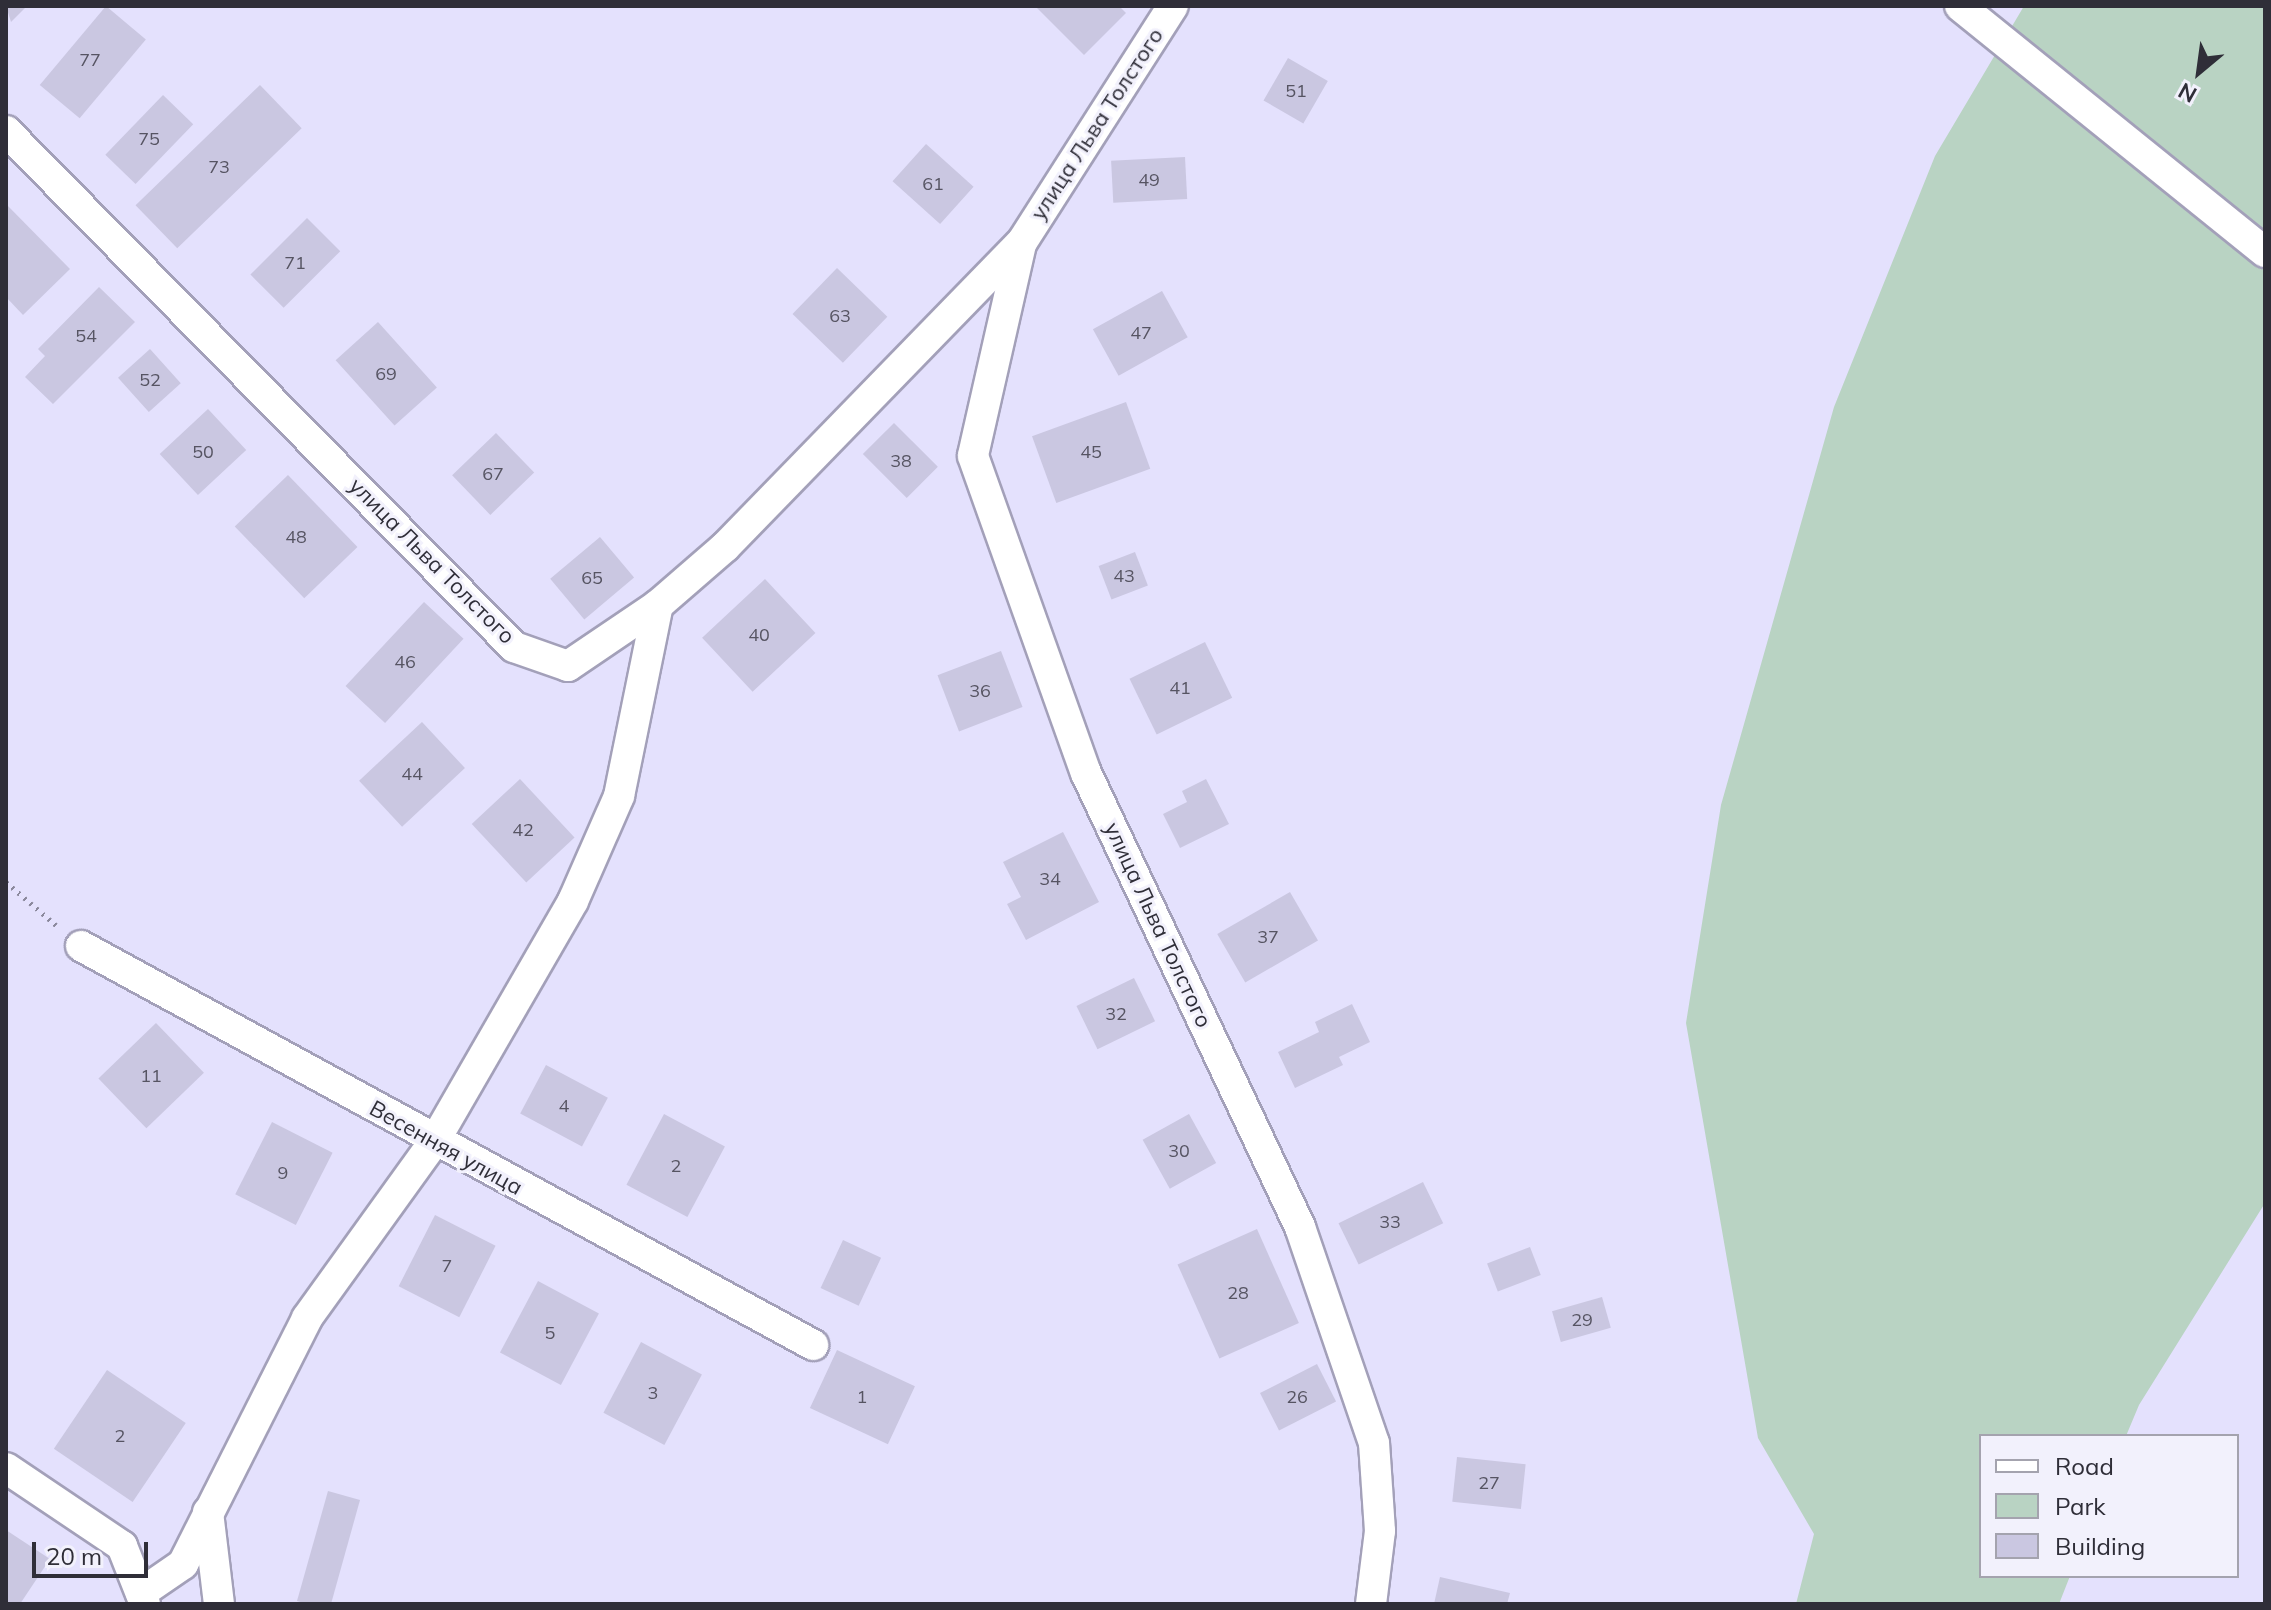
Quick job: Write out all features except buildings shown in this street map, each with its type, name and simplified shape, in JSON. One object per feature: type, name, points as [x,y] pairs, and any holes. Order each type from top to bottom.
[{"type":"street","name":"улица Льва Толстого","points":[[6,131],[514,647],[568,666],[658,605],[725,547],[1022,242],[1173,6]]},
{"type":"street","points":[[1960,6],[2265,252]]},
{"type":"street","name":"улица Льва Толстого","points":[[1022,242],[973,456],[1086,773],[1310,1256],[1374,1443],[1380,1531],[1371,1604]]},
{"type":"street","points":[[6,1468],[122,1546],[143,1599],[183,1564],[307,1318],[434,1142],[573,901],[619,796],[658,605]]},
{"type":"street","name":"Весенняя улица","points":[[81,946],[434,1142],[813,1345]]},
{"type":"street","points":[[208,1512],[219,1604]]},
{"type":"path","points":[[6,882],[81,946]]},
{"type":"green space","points":[[2024,6],[2265,6],[2265,1203],[2139,1405],[2127,1434],[1979,1434],[1979,1578],[2069,1578],[2059,1604],[1796,1604],[1814,1534],[1758,1438],[1686,1023],[1721,805],[1834,407],[1935,156]]}]
